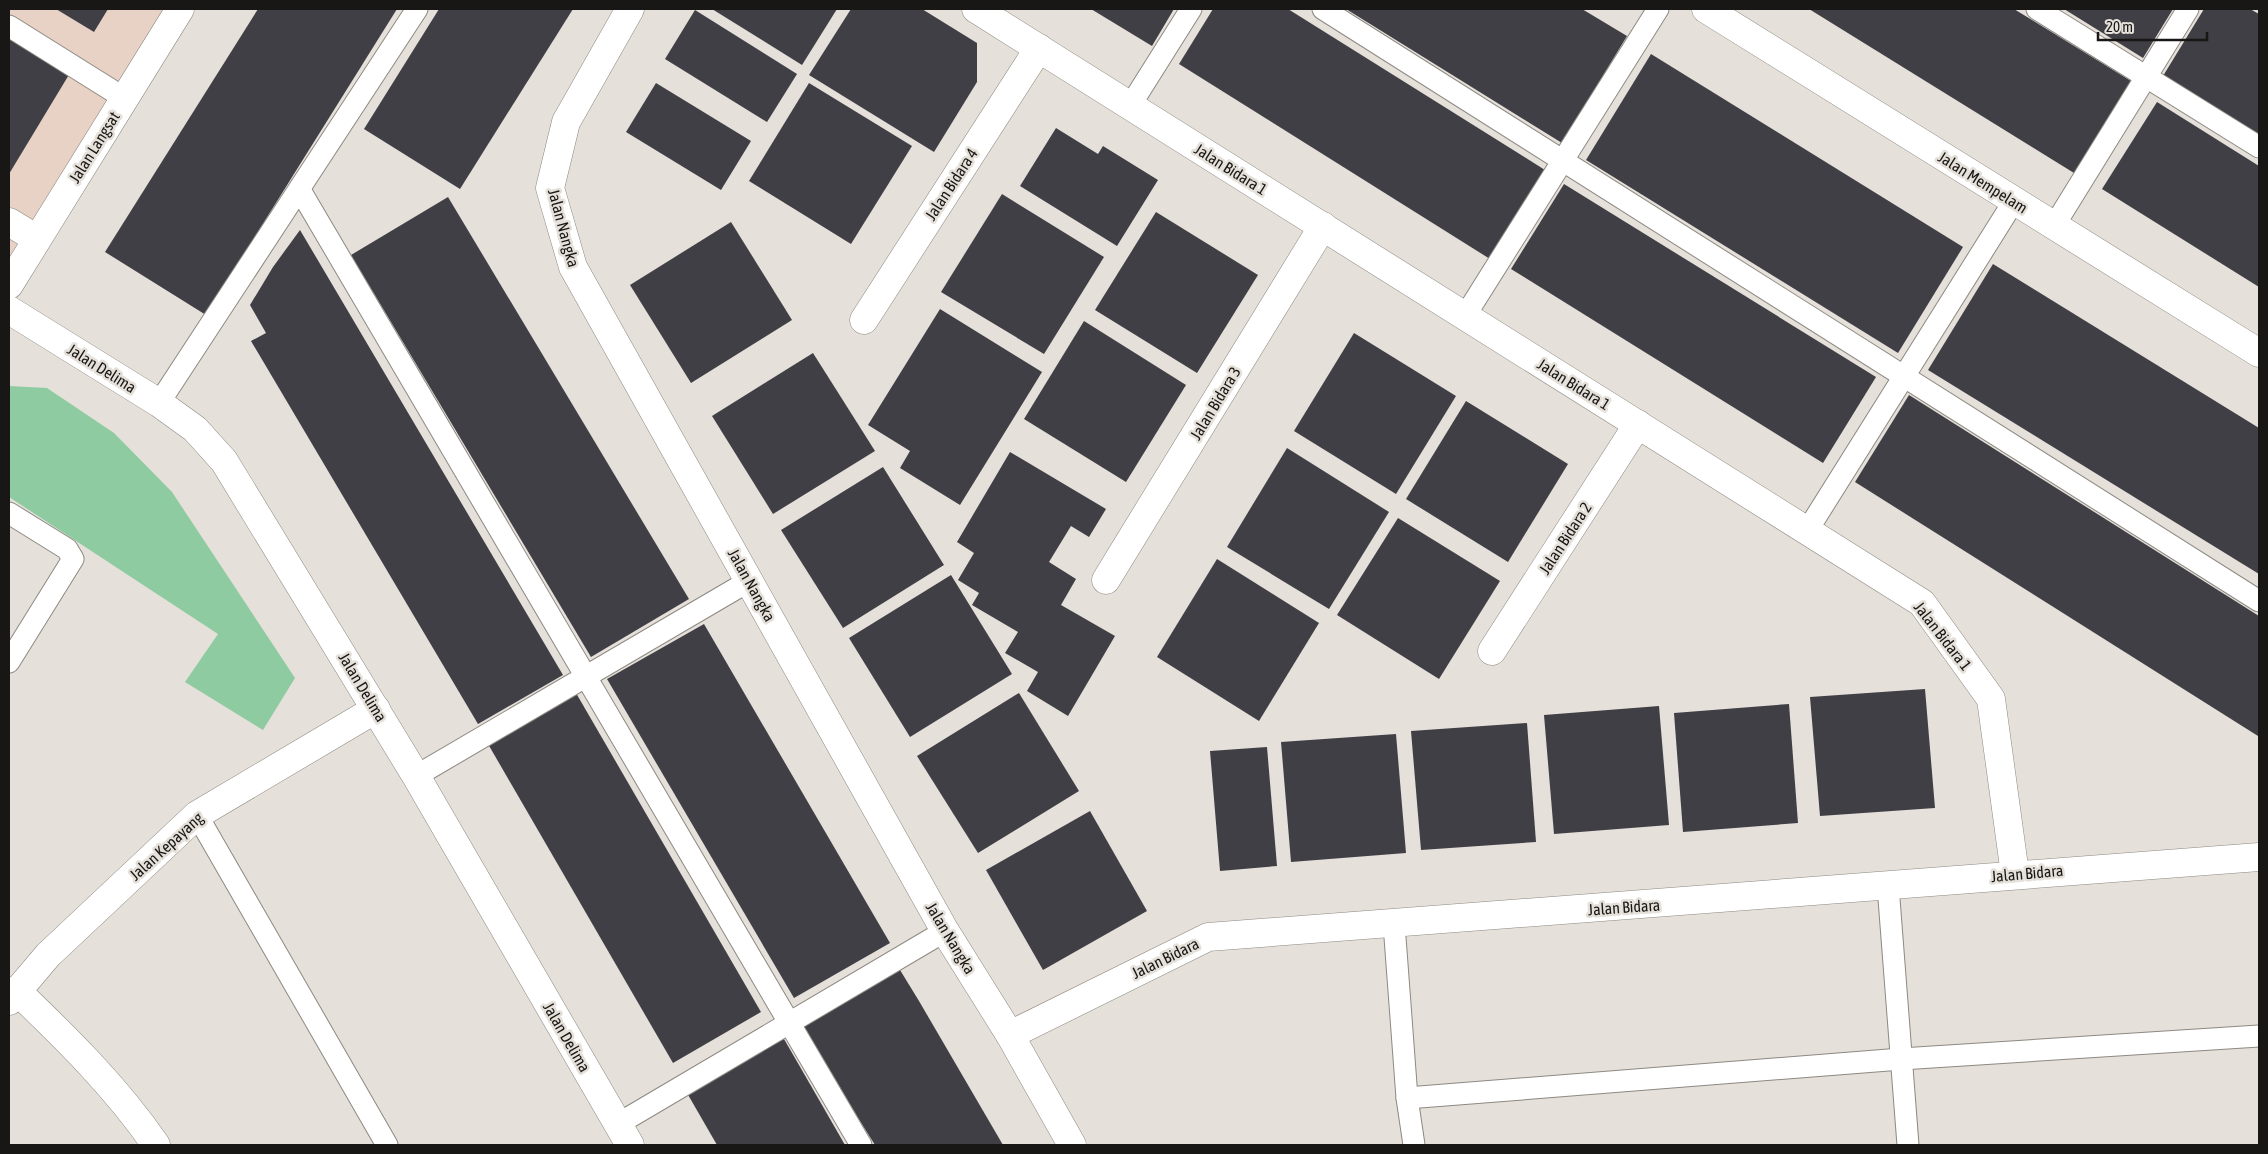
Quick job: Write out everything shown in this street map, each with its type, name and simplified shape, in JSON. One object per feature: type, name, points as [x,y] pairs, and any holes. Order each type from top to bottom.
[{"type":"street","name":"Jalan Langsat","points":[[9,285],[180,9]]},
{"type":"street","name":"Jalan Nangka","points":[[630,9],[566,122],[550,188],[573,267],[945,931],[1010,1035],[1072,1145]]},
{"type":"street","name":"Jalan Bidara 1","points":[[976,9],[1922,602],[1991,699],[2015,874]]},
{"type":"street","name":"Jalan Mempelam","points":[[1706,9],[2259,353]]},
{"type":"street","name":"Jalan Bidara 4","points":[[864,320],[1039,48]]},
{"type":"street","points":[[9,222],[37,239]]},
{"type":"street","name":"Jalan Bidara 3","points":[[1106,580],[1323,226]]},
{"type":"street","name":"Jalan Delima","points":[[9,310],[160,403],[195,428],[224,461],[416,776],[624,1135]]},
{"type":"street","name":"Jalan Bidara 2","points":[[1492,651],[1638,424]]},
{"type":"street","name":"Jalan Kepayang","points":[[11,992],[197,815],[376,709]]},
{"type":"street","name":"Jalan Bidara","points":[[1010,1035],[1208,937],[1888,886],[2015,874],[2259,857]]},
{"type":"street","points":[[11,992],[90,1062],[121,1097],[156,1145]]},
{"type":"lane","points":[[160,403],[417,9]]},
{"type":"lane","points":[[1130,106],[1191,9]]},
{"type":"lane","points":[[1323,9],[2259,601]]},
{"type":"lane","points":[[1466,316],[1658,9]]},
{"type":"lane","points":[[2037,9],[2259,147]]},
{"type":"lane","points":[[2054,226],[2188,9]]},
{"type":"lane","points":[[9,26],[124,98]]},
{"type":"lane","points":[[300,190],[861,1145]]},
{"type":"lane","points":[[1807,531],[2014,202]]},
{"type":"lane","points":[[9,513],[67,549],[73,559],[9,662]]},
{"type":"lane","points":[[416,776],[749,581]]},
{"type":"lane","points":[[197,815],[388,1145]]},
{"type":"lane","points":[[1888,886],[1908,1145]]},
{"type":"lane","points":[[1394,924],[1407,1098],[1414,1145]]},
{"type":"lane","points":[[624,1135],[789,1023],[945,931]]},
{"type":"lane","points":[[1407,1098],[1901,1059],[2259,1036]]},
{"type":"shaded area","points":[[9,9],[195,9],[9,309]]},
{"type":"green space","points":[[9,386],[47,388],[114,433],[172,492],[295,678],[263,730],[185,682],[218,634],[9,497]]},
{"type":"building","points":[[56,9],[108,9],[94,32]]},
{"type":"building","points":[[258,9],[397,9],[206,315],[105,252]]},
{"type":"building","points":[[439,9],[573,9],[460,189],[364,129]]},
{"type":"building","points":[[712,9],[837,9],[802,65]]},
{"type":"building","points":[[851,9],[922,9],[977,43],[977,82],[934,152],[809,75]]},
{"type":"building","points":[[1091,9],[1174,9],[1152,46]]},
{"type":"building","points":[[1213,9],[1288,9],[1545,170],[1490,259],[1179,64]]},
{"type":"building","points":[[1346,9],[1582,9],[1627,36],[1562,143]]},
{"type":"building","points":[[1809,9],[2014,9],[2131,81],[2074,173]]},
{"type":"building","points":[[2064,9],[2173,9],[2143,58]]},
{"type":"building","points":[[2204,9],[2250,9],[2259,14],[2259,136],[2163,76]]},
{"type":"building","points":[[695,10],[797,74],[767,122],[665,59]]},
{"type":"building","points":[[9,35],[70,73],[9,174]]},
{"type":"building","points":[[1651,54],[1963,247],[1898,353],[1586,160]]},
{"type":"building","points":[[656,83],[751,141],[721,190],[626,132]]},
{"type":"building","points":[[809,83],[912,146],[851,244],[749,181]]},
{"type":"building","points":[[2157,102],[2259,166],[2259,287],[2102,189]]},
{"type":"building","points":[[1056,128],[1098,154],[1103,146],[1158,180],[1117,246],[1020,186]]},
{"type":"building","points":[[1564,184],[1876,377],[1823,463],[1511,269]]},
{"type":"building","points":[[1002,194],[1104,257],[1044,354],[941,292]]},
{"type":"building","points":[[448,197],[689,599],[591,657],[351,255]]},
{"type":"building","points":[[1156,212],[1258,275],[1197,373],[1095,310]]},
{"type":"building","points":[[731,222],[792,320],[691,383],[630,285]]},
{"type":"building","points":[[300,230],[563,675],[478,724],[251,341],[266,333],[250,305],[273,267]]},
{"type":"building","points":[[1993,264],[2259,428],[2259,574],[1928,370]]},
{"type":"building","points":[[940,309],[1042,372],[960,505],[900,468],[910,451],[868,425]]},
{"type":"building","points":[[1084,321],[1186,385],[1126,482],[1024,419]]},
{"type":"building","points":[[1354,333],[1456,396],[1396,494],[1294,431]]},
{"type":"building","points":[[813,353],[875,451],[773,514],[712,416]]},
{"type":"building","points":[[1909,395],[2259,616],[2258,736],[1855,482]]},
{"type":"building","points":[[1466,401],[1568,464],[1508,562],[1406,499]]},
{"type":"building","points":[[1287,448],[1389,512],[1329,609],[1227,547]]},
{"type":"building","points":[[1010,452],[1106,509],[1089,537],[1071,526],[1049,562],[1076,579],[1061,605],[1115,636],[1068,716],[1027,691],[1038,672],[1005,653],[1018,632],[972,605],[979,593],[958,580],[974,553],[957,542]]},
{"type":"building","points":[[883,467],[944,565],[843,628],[781,530]]},
{"type":"building","points":[[1398,518],[1500,581],[1439,679],[1337,615]]},
{"type":"building","points":[[1217,559],[1319,623],[1259,721],[1157,657]]},
{"type":"building","points":[[951,575],[1012,674],[910,737],[849,638]]},
{"type":"building","points":[[704,624],[890,943],[794,998],[607,679]]},
{"type":"building","points":[[1925,689],[1935,808],[1820,816],[1810,697]]},
{"type":"building","points":[[576,693],[761,1012],[673,1063],[488,744]]},
{"type":"building","points":[[1019,693],[1079,791],[978,853],[917,756]]},
{"type":"building","points":[[1789,704],[1798,823],[1683,832],[1674,713]]},
{"type":"building","points":[[1659,706],[1669,825],[1554,834],[1544,715]]},
{"type":"building","points":[[1527,723],[1536,842],[1421,850],[1411,731]]},
{"type":"building","points":[[1396,734],[1406,853],[1291,862],[1281,742]]},
{"type":"building","points":[[1267,747],[1277,866],[1220,871],[1210,751]]},
{"type":"building","points":[[1090,811],[1147,911],[1043,970],[986,870]]},
{"type":"building","points":[[900,970],[1003,1145],[875,1145],[804,1026]]},
{"type":"building","points":[[784,1039],[845,1145],[717,1145],[687,1093]]}]
